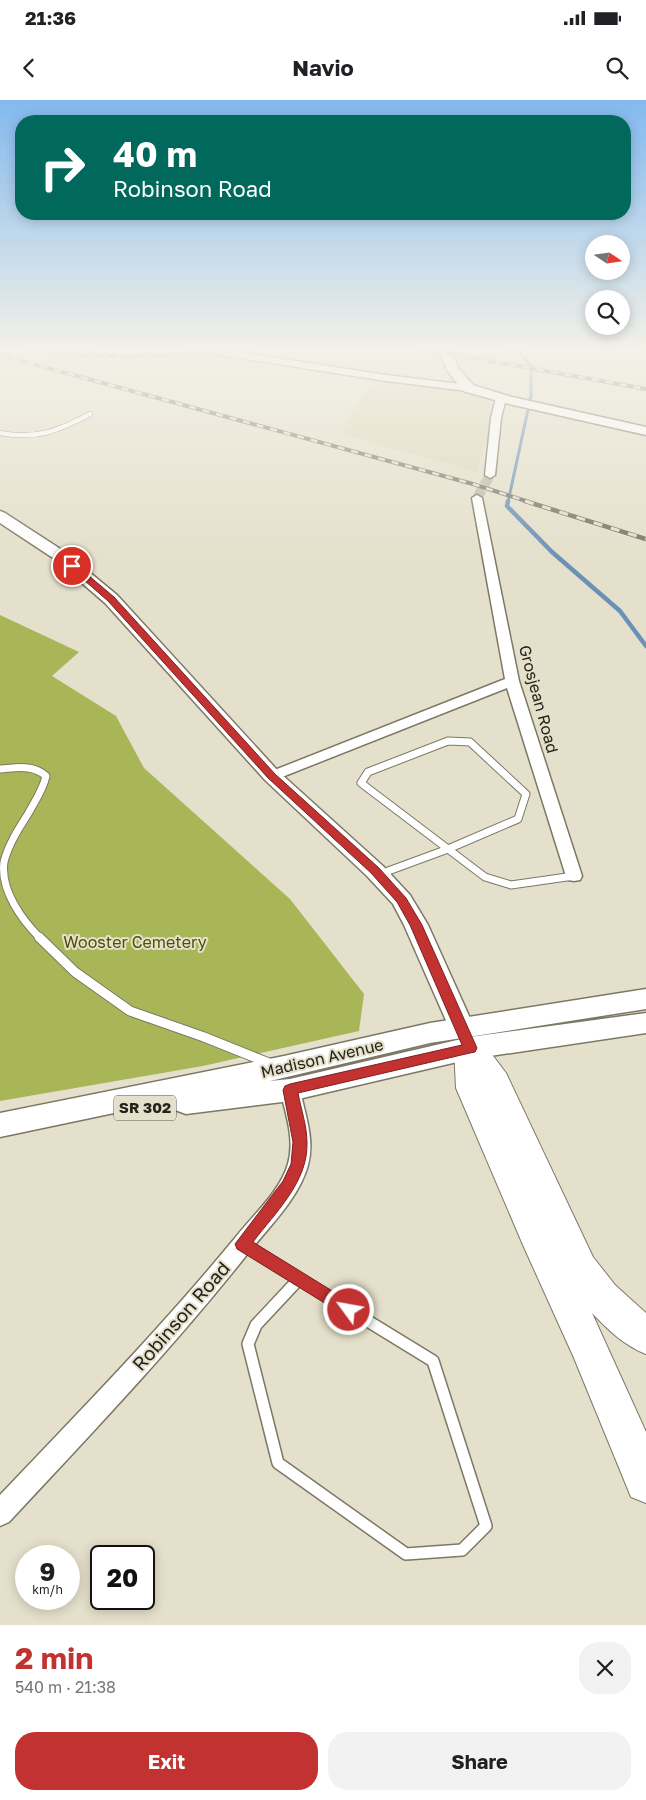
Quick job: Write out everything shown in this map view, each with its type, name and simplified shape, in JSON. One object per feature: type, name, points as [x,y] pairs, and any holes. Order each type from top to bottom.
[{"type":"highway","points":[[466,1038],[494,1082],[579,1268],[612,1310],[646,1336]]},
{"type":"highway","points":[[466,1038],[473,1088],[594,1358],[646,1482]]},
{"type":"main road","name":"Madison Avenue","points":[[0,1125],[287,1079],[646,999]]},
{"type":"main road","name":"Madison Avenue","points":[[466,1038],[646,1023]]},
{"type":"street","points":[[490,476],[496,418]]},
{"type":"street","points":[[590,418],[646,431]]},
{"type":"street","name":"Grosjean Road","points":[[477,498],[512,681],[574,876]]},
{"type":"street","points":[[0,516],[59,555],[111,599],[272,776],[378,874],[402,900],[416,925],[466,1038]]},
{"type":"street","points":[[272,776],[512,681]]},
{"type":"street","name":"Robinson Road","points":[[0,1513],[97,1410],[224,1268],[288,1185],[298,1164],[300,1142],[287,1079]]},
{"type":"lane","points":[[0,433],[31,437],[46,435],[81,418]]},
{"type":"lane","points":[[378,874],[448,849],[518,820],[526,794],[470,742],[448,741],[368,772],[361,784],[448,849],[485,877],[512,885],[574,876]]},
{"type":"lane","points":[[0,769],[34,769],[43,772],[46,776],[44,785],[2,863],[2,886],[28,925],[75,972],[130,1012],[204,1037],[254,1058],[287,1079]]},
{"type":"lane","points":[[242,1244],[299,1279],[432,1361],[486,1526],[462,1550],[406,1554],[278,1463],[248,1344],[256,1325],[299,1279]]},
{"type":"shaded area","points":[[350,418],[494,418],[477,472],[341,434]]},
{"type":"green space","name":"Wooster Cemetery","points":[[0,615],[79,652],[52,676],[116,716],[144,768],[290,899],[364,994],[359,1031],[203,1066],[0,1101]]},
{"type":"waterway","points":[[508,502],[526,418]]},
{"type":"waterway","points":[[508,501],[507,506],[552,552],[620,611],[646,646]]},
{"type":"tunnel","points":[[477,498],[490,475]]},
{"type":"railway","points":[[232,418],[473,484],[529,502]]},
{"type":"railway","points":[[525,501],[646,539]]},
{"type":"route","points":[[72,566],[111,599],[272,776],[375,871],[402,900],[416,925],[470,1048],[290,1090],[300,1142],[298,1164],[288,1185],[242,1244],[349,1310]]}]
